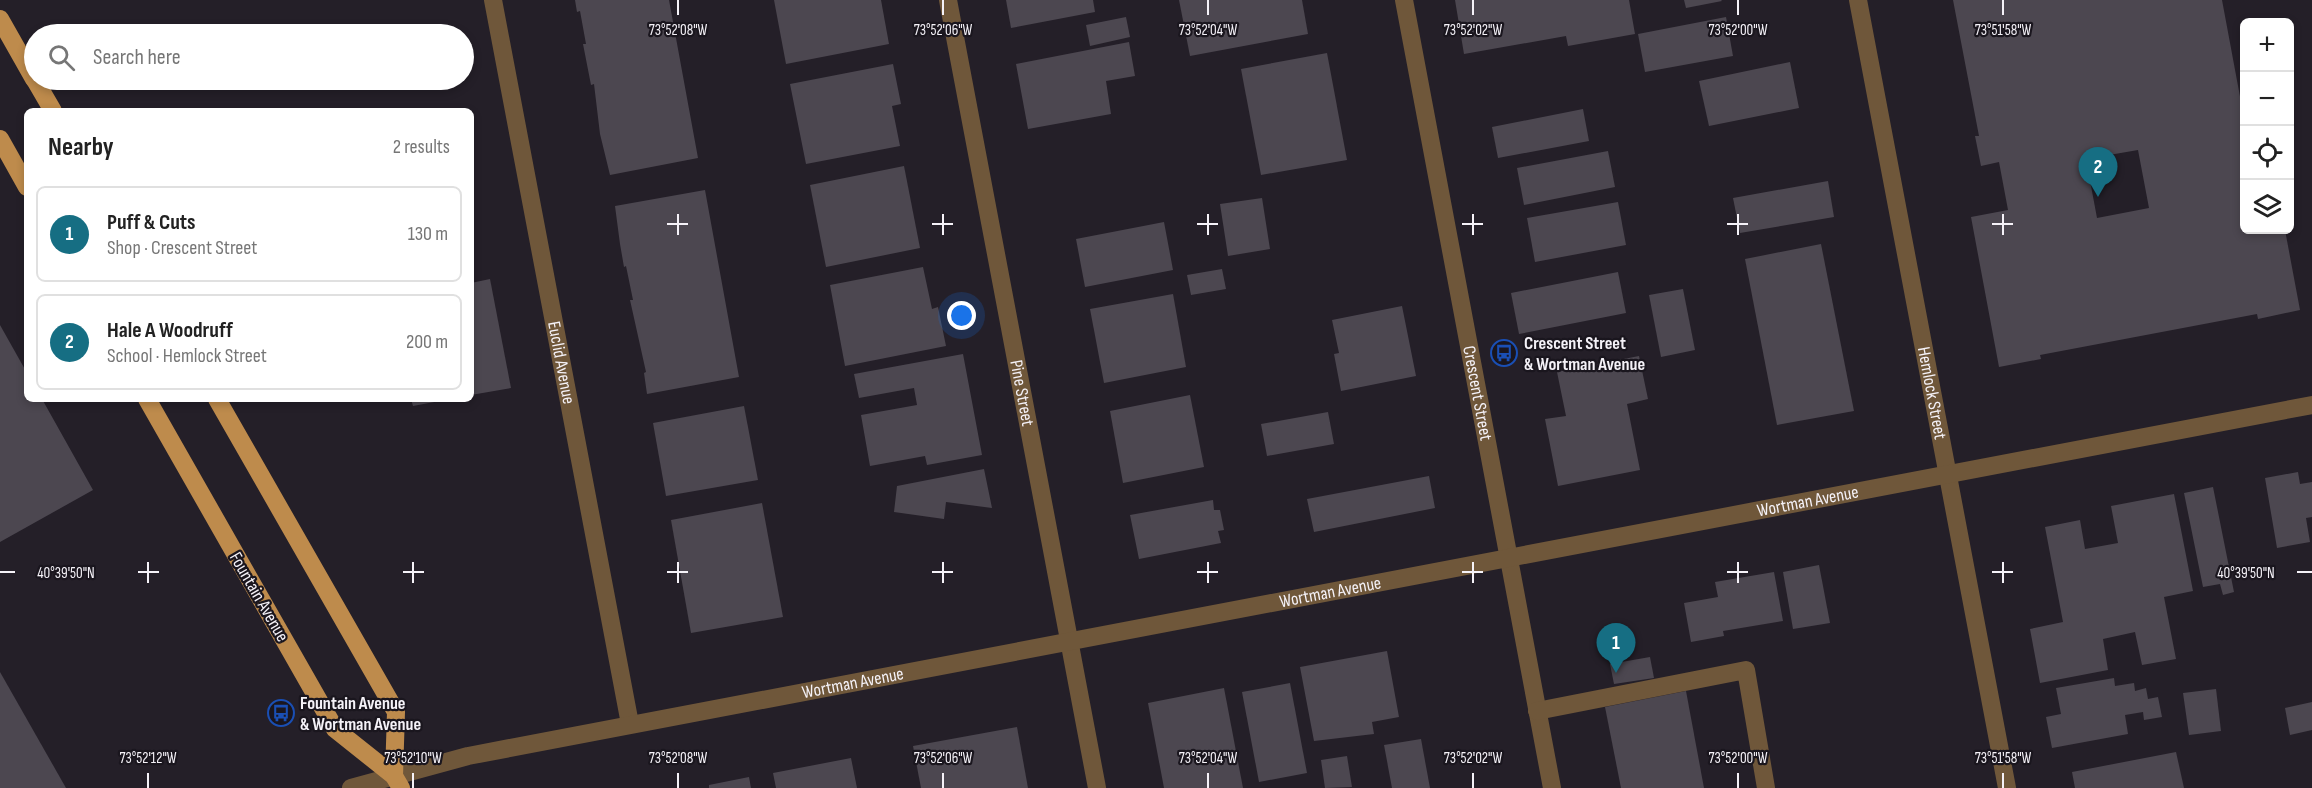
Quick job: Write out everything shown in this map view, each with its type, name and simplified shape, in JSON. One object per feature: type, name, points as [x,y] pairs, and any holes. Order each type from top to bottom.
[{"type":"main road","points":[[0,18],[24,60]]},
{"type":"main road","points":[[41,90],[51,108]]},
{"type":"main road","points":[[0,139],[24,182]]},
{"type":"main road","name":"Fountain Avenue","points":[[149,402],[336,729],[398,782]]},
{"type":"main road","points":[[219,402],[396,712],[398,782]]},
{"type":"street","name":"Euclid Avenue","points":[[493,0],[630,724]]},
{"type":"street","name":"Pine Street","points":[[948,0],[1097,788]]},
{"type":"street","name":"Crescent Street","points":[[1404,0],[1552,788]]},
{"type":"street","name":"Hemlock Street","points":[[1858,0],[2007,788]]},
{"type":"street","name":"Wortman Avenue","points":[[351,788],[398,782],[468,756],[630,724],[2312,405]]},
{"type":"street","points":[[1537,711],[1746,670],[1766,788]]},
{"type":"building","points":[[575,0],[669,0],[698,158],[610,175],[600,134],[594,84],[591,85],[583,44],[586,44],[580,11],[577,12]]},
{"type":"building","points":[[774,0],[881,0],[889,44],[786,64]]},
{"type":"building","points":[[1006,0],[1093,0],[1095,12],[1011,28]]},
{"type":"building","points":[[1179,0],[1302,0],[1308,34],[1190,56]]},
{"type":"building","points":[[1455,0],[1629,0],[1635,34],[1568,46],[1566,36],[1464,54]]},
{"type":"building","points":[[1684,0],[1721,0],[1722,1],[1686,8]]},
{"type":"building","points":[[1953,0],[2222,0],[2240,97],[2240,234],[2286,234],[2300,310],[2258,319],[2257,314],[2040,355],[2041,359],[1999,367],[1971,217],[2008,210],[1999,162],[1981,166],[1975,136],[1979,136]],"holes":[[[2138,150],[2149,208],[2097,218],[2086,159]]]},
{"type":"building","points":[[1126,17],[1130,37],[1090,46],[1086,25]]},
{"type":"building","points":[[1726,17],[1733,56],[1645,72],[1638,34]]},
{"type":"building","points":[[1129,42],[1135,76],[1106,81],[1111,114],[1028,129],[1016,64]]},
{"type":"building","points":[[1327,53],[1347,160],[1261,175],[1241,69]]},
{"type":"building","points":[[1790,62],[1799,108],[1709,126],[1699,81]]},
{"type":"building","points":[[893,64],[901,104],[892,106],[900,146],[806,164],[790,84]]},
{"type":"building","points":[[1583,109],[1589,141],[1498,158],[1492,127]]},
{"type":"building","points":[[1608,151],[1615,187],[1524,205],[1517,168]]},
{"type":"building","points":[[904,166],[920,248],[826,267],[810,185]]},
{"type":"building","points":[[1828,181],[1834,217],[1740,233],[1733,198]]},
{"type":"building","points":[[705,190],[739,377],[647,394],[644,373],[646,372],[630,300],[633,300],[626,266],[624,267],[615,206]]},
{"type":"building","points":[[1262,198],[1270,249],[1228,256],[1220,204]]},
{"type":"building","points":[[1618,202],[1626,245],[1535,262],[1527,218]]},
{"type":"building","points":[[1164,222],[1173,270],[1085,287],[1076,239]]},
{"type":"building","points":[[1821,244],[1854,411],[1777,425],[1745,259]]},
{"type":"building","points":[[923,267],[932,309],[938,307],[946,346],[845,366],[830,285]]},
{"type":"building","points":[[1222,269],[1226,289],[1191,295],[1187,275]]},
{"type":"building","points":[[1618,272],[1626,313],[1519,334],[1511,293]]},
{"type":"building","points":[[490,279],[511,388],[474,394],[474,282]]},
{"type":"building","points":[[1683,289],[1695,350],[1661,357],[1649,295]]},
{"type":"building","points":[[1173,294],[1186,367],[1104,383],[1090,309]]},
{"type":"building","points":[[1402,306],[1416,376],[1341,391],[1334,354],[1339,353],[1332,320]]},
{"type":"building","points":[[0,325],[24,368],[24,402],[44,402],[93,490],[0,542]]},
{"type":"building","points":[[963,354],[982,455],[927,465],[925,456],[870,466],[861,415],[917,405],[914,388],[859,398],[854,374]]},
{"type":"building","points":[[1639,356],[1648,399],[1627,404],[1640,470],[1558,486],[1545,419],[1566,416],[1557,372]]},
{"type":"building","points":[[1190,395],[1204,467],[1123,483],[1110,411]]},
{"type":"building","points":[[412,402],[434,402],[413,406]]},
{"type":"building","points":[[744,406],[758,480],[666,496],[653,423]]},
{"type":"building","points":[[1328,412],[1334,444],[1267,456],[1261,424]]},
{"type":"building","points":[[984,469],[992,508],[946,502],[944,519],[894,512],[897,486]]},
{"type":"building","points":[[2298,472],[2300,484],[2312,482],[2312,517],[2306,518],[2310,542],[2277,548],[2265,478]]},
{"type":"building","points":[[1429,476],[1435,508],[1314,532],[1307,499]]},
{"type":"building","points":[[2213,487],[2234,592],[2223,595],[2220,584],[2203,587],[2184,493]]},
{"type":"building","points":[[2174,494],[2193,591],[2164,597],[2176,659],[2142,665],[2135,632],[2103,639],[2108,670],[2040,683],[2030,629],[2063,622],[2045,527],[2080,520],[2085,549],[2118,543],[2111,506]]},
{"type":"building","points":[[1213,500],[1214,510],[1220,510],[1224,530],[1218,531],[1221,543],[1139,559],[1130,515]]},
{"type":"building","points":[[762,503],[783,617],[691,633],[671,520]]},
{"type":"building","points":[[1819,565],[1830,623],[1793,629],[1783,572]]},
{"type":"building","points":[[1774,572],[1783,621],[1723,631],[1724,636],[1691,642],[1684,603],[1718,597],[1715,582]]},
{"type":"building","points":[[1387,651],[1399,717],[1372,722],[1374,734],[1314,741],[1300,667]]},
{"type":"building","points":[[1650,657],[1654,678],[1614,684],[1610,664]]},
{"type":"building","points":[[0,672],[66,788],[0,788]]},
{"type":"building","points":[[2114,678],[2115,686],[2134,683],[2135,691],[2146,688],[2148,699],[2158,697],[2162,717],[2144,720],[2143,712],[2125,715],[2128,734],[2052,748],[2046,717],[2061,714],[2056,688]]},
{"type":"building","points":[[1290,683],[1307,773],[1259,782],[1242,692]]},
{"type":"building","points":[[1224,688],[1243,788],[1164,788],[1148,703]]},
{"type":"building","points":[[2216,689],[2221,731],[2189,735],[2183,693]]},
{"type":"building","points":[[1686,691],[1704,788],[1621,788],[1605,707]]},
{"type":"building","points":[[2312,702],[2312,730],[2290,735],[2285,708]]},
{"type":"building","points":[[1017,727],[1028,788],[921,788],[913,746]]},
{"type":"building","points":[[1421,739],[1430,788],[1392,788],[1384,745]]},
{"type":"building","points":[[2176,752],[2184,788],[2075,788],[2072,772]]},
{"type":"building","points":[[1347,756],[1352,787],[1325,788],[1321,760]]},
{"type":"building","points":[[851,758],[857,788],[776,788],[773,773]]},
{"type":"building","points":[[749,777],[751,788],[709,788],[709,785]]},
{"type":"place","name":"Hale A Woodruff","points":[[2098,197]]},
{"type":"place","name":"Crescent Street & Wortman Avenue","points":[[1504,353]]},
{"type":"place","name":"Puff & Cuts","points":[[1616,673]]},
{"type":"place","name":"Fountain Avenue & Wortman Avenue","points":[[281,713]]}]
